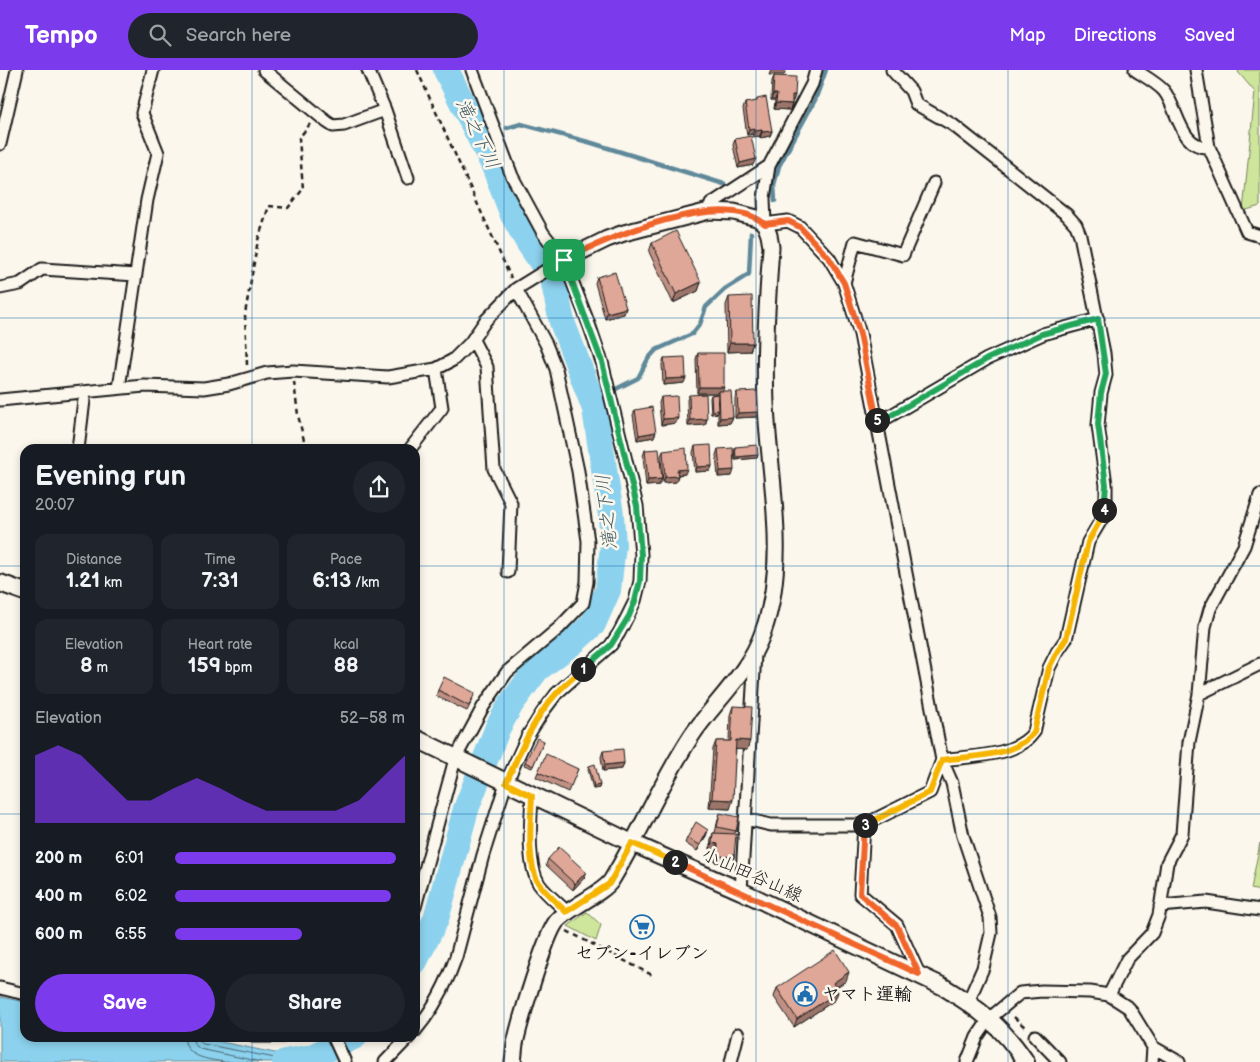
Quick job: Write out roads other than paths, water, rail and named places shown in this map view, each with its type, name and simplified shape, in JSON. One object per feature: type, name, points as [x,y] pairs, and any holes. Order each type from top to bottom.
[{"type":"main road","points":[[0,583],[20,590]]},
{"type":"main road","name":"小山田谷山線","points":[[420,741],[632,843],[741,891],[919,974],[968,1002],[990,1018],[1013,1043],[1026,1062]]},
{"type":"street","points":[[0,144],[17,70]]},
{"type":"street","points":[[119,388],[147,200],[158,153],[142,113],[153,70]]},
{"type":"street","points":[[264,70],[334,126],[344,125],[385,110]]},
{"type":"street","points":[[368,70],[385,110],[408,178]]},
{"type":"street","points":[[420,1024],[450,975],[503,782],[527,736],[557,693],[611,645],[629,616],[640,581],[641,555],[637,506],[612,402],[590,327],[561,261],[543,233],[512,176],[472,70]]},
{"type":"street","points":[[513,1062],[515,1044],[525,1009],[554,923],[566,912],[609,884],[664,782],[693,734],[755,654],[764,631],[771,601],[776,544],[776,507],[767,422],[766,320],[771,247],[765,224],[764,198],[770,166],[812,84],[816,70]]},
{"type":"street","points":[[892,70],[910,91],[916,104],[953,125],[1068,215],[1076,225],[1080,235],[1098,319],[1106,374],[1101,393],[1098,424],[1106,485],[1106,506],[1088,542],[1066,639],[1049,668],[1034,732],[1028,740],[1002,751],[942,760]]},
{"type":"street","points":[[1135,70],[1164,91],[1183,131],[1190,140],[1201,147],[1209,147]]},
{"type":"street","points":[[1196,70],[1209,147],[1247,232],[1260,236]]},
{"type":"street","points":[[709,211],[711,204],[770,166]]},
{"type":"street","points":[[844,283],[855,242],[903,255],[934,183]]},
{"type":"street","points":[[0,400],[144,386],[204,388],[229,384],[267,373],[293,371],[388,377],[436,369],[453,360],[473,340],[486,320],[520,286],[561,261],[607,239],[709,211],[746,214],[757,218],[765,224],[788,221],[800,227],[829,258],[844,283],[860,334],[942,760],[952,783],[963,836],[990,917],[991,933],[987,954],[968,1002]]},
{"type":"street","points":[[0,288],[20,284],[42,269],[136,275]]},
{"type":"street","points":[[420,890],[458,760],[483,707],[507,672],[560,628],[583,603],[587,582],[588,541],[580,488],[556,369],[520,286]]},
{"type":"street","points":[[878,423],[987,359],[1042,334],[1098,319]]},
{"type":"street","points":[[473,340],[486,367],[494,468],[511,503],[508,572]]},
{"type":"street","points":[[414,444],[442,408],[436,369]]},
{"type":"street","points":[[79,444],[85,392]]},
{"type":"street","points":[[1109,995],[1127,959],[1152,933],[1159,915],[1167,863],[1182,834],[1189,742],[1199,694],[1206,627],[1210,609],[1244,546],[1260,495]]},
{"type":"street","points":[[741,891],[755,654]]},
{"type":"street","points":[[1199,694],[1260,664]]},
{"type":"street","points":[[745,819],[771,824],[864,825],[930,792],[942,760]]},
{"type":"street","points":[[532,796],[530,844],[535,873],[540,884],[566,912]]},
{"type":"street","points":[[864,825],[860,894],[897,926],[919,974]]},
{"type":"street","points":[[1160,906],[1206,902],[1260,910]]},
{"type":"street","points":[[0,988],[20,993]]},
{"type":"street","points":[[967,1062],[977,1037],[990,1018],[1020,993],[1042,991],[1068,991],[1109,995],[1129,1008],[1153,1047],[1180,1062]]},
{"type":"street","points":[[731,1062],[738,1034]]},
{"type":"street","points":[[1035,1036],[1060,1062]]},
{"type":"street","points":[[336,1042],[345,1062]]},
{"type":"street","points":[[385,1062],[404,1042]]},
{"type":"street","points":[[1152,1062],[1153,1047]]},
{"type":"water","points":[[0,997],[20,1001],[20,1042],[221,1042],[275,1053],[321,1045],[330,1062],[0,1062]]},
{"type":"waterway","name":"滝之下川","points":[[420,951],[436,919],[466,809],[498,727],[511,704],[537,669],[572,643],[593,624],[608,590],[613,545],[611,515],[595,409],[562,322],[553,279],[528,242],[513,215],[494,166],[446,70]]},
{"type":"waterway","points":[[775,201],[774,185],[779,166],[815,100],[826,70]]},
{"type":"waterway","points":[[507,128],[521,124],[592,143],[724,184]]},
{"type":"waterway","name":"滝之下川","points":[[479,137],[484,136]]},
{"type":"waterway","points":[[592,401],[638,378],[648,359],[656,350],[692,334],[700,324],[706,307],[725,289],[749,274],[751,233]]},
{"type":"waterway","name":"滝之下川","points":[[285,1062],[312,1057],[343,1042]]},
{"type":"place","name":"セブン-イレブン","points":[[642,927]]},
{"type":"place","name":"ヤマト運輸","points":[[805,994]]}]
